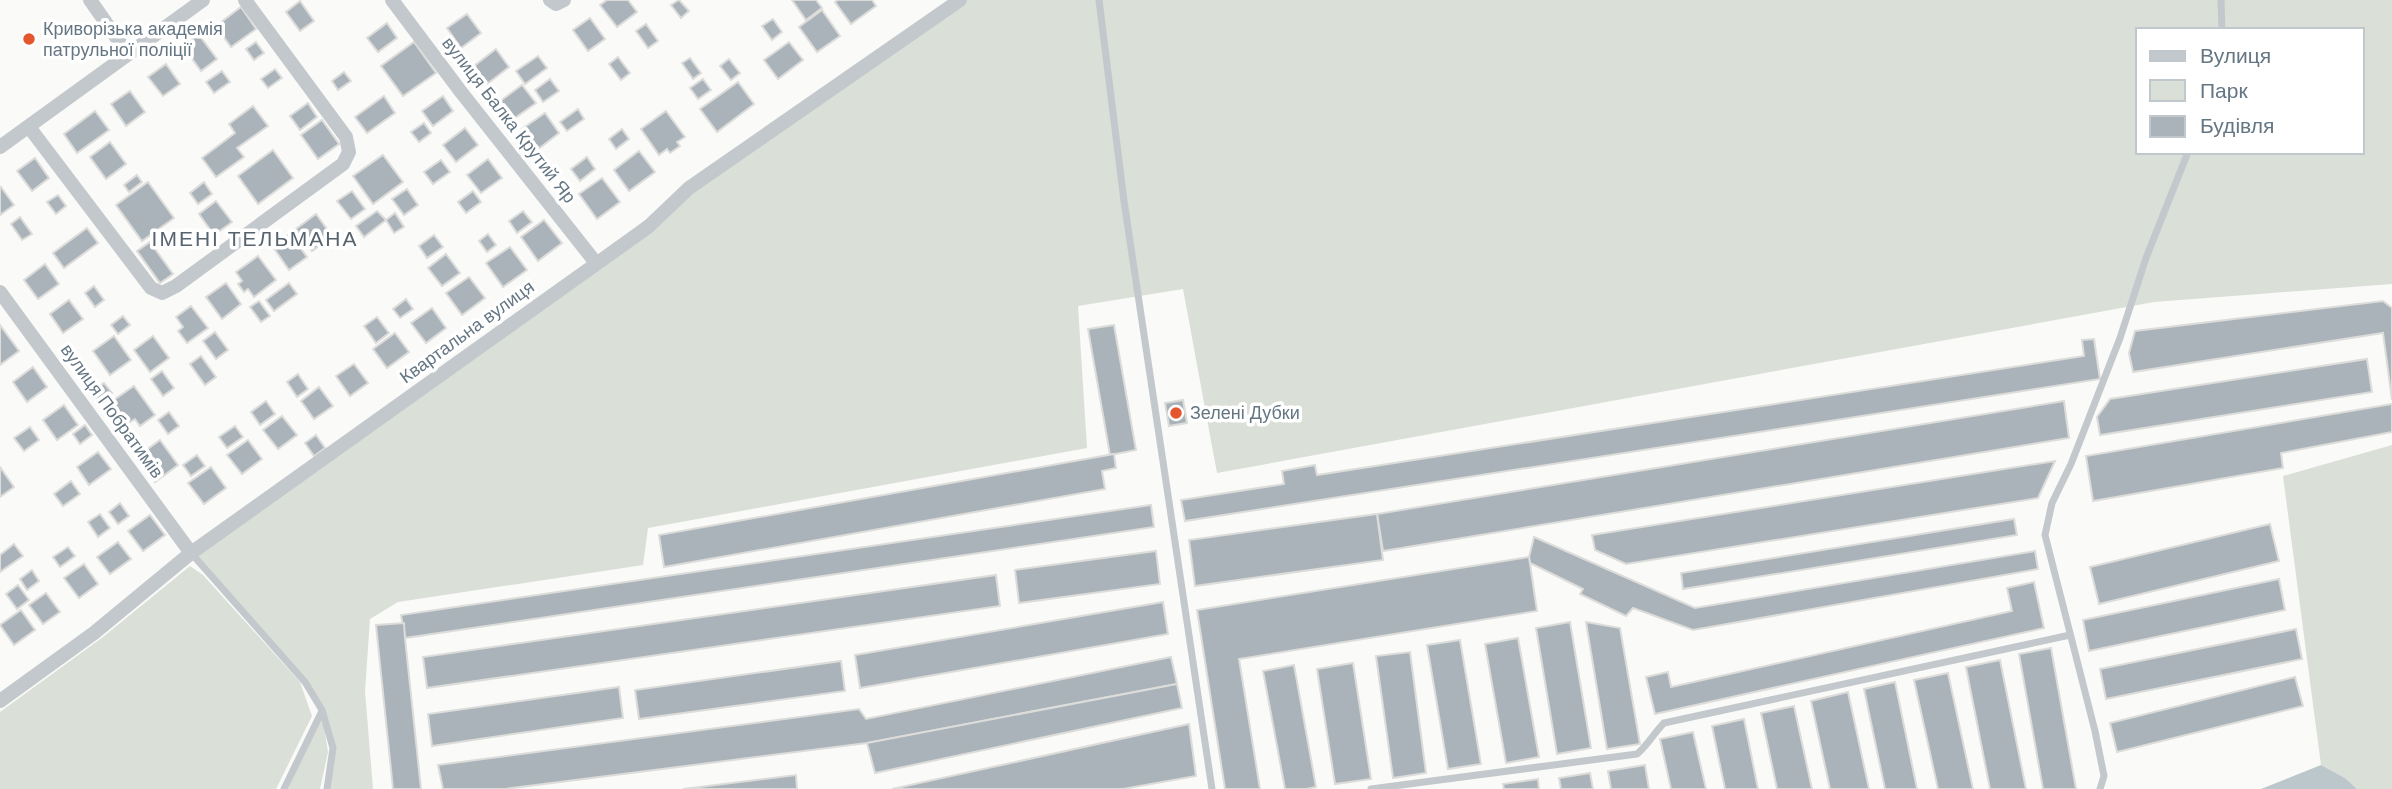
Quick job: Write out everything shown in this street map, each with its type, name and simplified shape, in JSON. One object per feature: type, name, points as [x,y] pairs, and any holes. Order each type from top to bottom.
[{"type":"street","points":[[90,0],[128,54]]},
{"type":"street","points":[[0,147],[202,0]]},
{"type":"street","points":[[29,127],[151,288],[162,293],[176,286],[343,164],[349,152],[346,137],[246,0]]},
{"type":"street","name":"вулиця Балка Крутий Яр","points":[[392,0],[596,263]]},
{"type":"street","points":[[550,0],[556,4],[564,0]]},
{"type":"street","name":"Квартальна вулиця","points":[[0,701],[94,633],[191,553],[648,227],[689,188],[960,0]]},
{"type":"street","name":"вулиця Побратимів","points":[[0,292],[191,553]]},
{"type":"lane","points":[[1100,0],[1126,215],[1212,789]]},
{"type":"lane","points":[[2221,0],[2222,28]]},
{"type":"lane","points":[[2101,789],[2104,775],[2045,535],[2052,503],[2071,464],[2120,338],[2146,258],[2187,154]]},
{"type":"lane","points":[[191,553],[304,682],[322,710],[333,748],[327,789]]},
{"type":"lane","points":[[1371,789],[1637,754],[1648,745],[1664,723],[2070,635]]},
{"type":"lane","points":[[284,789],[322,710]]},
{"type":"green space","points":[[960,0],[2392,0],[2392,284],[2154,302],[1217,473],[1183,289],[1078,306],[1087,448],[648,528],[643,565],[398,602],[370,619],[365,691],[373,789],[327,789],[333,748],[322,710],[305,682],[191,553],[689,188]]},
{"type":"green space","points":[[2392,445],[2392,789],[2357,789],[2345,778],[2321,765],[2283,476]]},
{"type":"green space","points":[[190,566],[203,575],[300,682],[312,716],[276,789],[0,789],[0,712],[103,637]]},
{"type":"green space","points":[[322,714],[328,752],[320,789],[288,789]]},
{"type":"shaded area","points":[[2321,765],[2345,778],[2357,789],[2261,789]]},
{"type":"building","points":[[607,0],[628,0],[637,12],[617,27],[600,5]]},
{"type":"building","points":[[679,0],[689,11],[681,18],[671,5]]},
{"type":"building","points":[[792,0],[816,0],[822,8],[806,20]]},
{"type":"building","points":[[872,0],[876,6],[851,24],[835,2]]},
{"type":"building","points":[[300,1],[314,21],[300,31],[286,12]]},
{"type":"building","points":[[241,7],[256,29],[231,47],[216,26]]},
{"type":"building","points":[[822,10],[840,36],[817,52],[799,27]]},
{"type":"building","points":[[467,14],[481,33],[461,48],[447,28]]},
{"type":"building","points":[[590,18],[605,39],[588,51],[573,30]]},
{"type":"building","points":[[773,19],[782,32],[772,40],[762,26]]},
{"type":"building","points":[[387,23],[397,38],[378,52],[367,38]]},
{"type":"building","points":[[646,24],[658,41],[648,48],[636,31]]},
{"type":"building","points":[[199,35],[217,59],[201,71],[183,46]]},
{"type":"building","points":[[256,42],[264,53],[254,60],[246,49]]},
{"type":"building","points":[[414,42],[436,73],[403,96],[381,66]]},
{"type":"building","points":[[789,42],[803,60],[778,79],[764,60]]},
{"type":"building","points":[[496,49],[509,67],[487,84],[474,66]]},
{"type":"building","points":[[538,56],[547,68],[525,84],[516,71]]},
{"type":"building","points":[[618,57],[630,73],[621,80],[609,64]]},
{"type":"building","points":[[690,58],[701,73],[693,79],[682,63]]},
{"type":"building","points":[[729,59],[740,73],[731,80],[720,66]]},
{"type":"building","points":[[166,64],[180,84],[163,96],[148,77]]},
{"type":"building","points":[[275,69],[282,78],[268,88],[261,79]]},
{"type":"building","points":[[222,71],[230,82],[214,93],[206,82]]},
{"type":"building","points":[[344,72],[351,81],[338,90],[332,81]]},
{"type":"building","points":[[550,79],[559,91],[543,102],[535,90]]},
{"type":"building","points":[[703,79],[711,90],[698,99],[690,88]]},
{"type":"building","points":[[738,82],[754,104],[717,132],[700,109]]},
{"type":"building","points":[[522,85],[536,103],[512,120],[499,102]]},
{"type":"building","points":[[130,91],[145,112],[126,126],[111,104]]},
{"type":"building","points":[[384,96],[395,113],[367,133],[355,117]]},
{"type":"building","points":[[443,96],[453,111],[433,126],[422,111]]},
{"type":"building","points":[[308,103],[317,117],[300,130],[290,116]]},
{"type":"building","points":[[253,106],[268,126],[237,148],[244,157],[216,177],[202,158],[235,133],[229,124]]},
{"type":"building","points":[[578,109],[584,119],[567,131],[560,122]]},
{"type":"building","points":[[95,111],[109,130],[77,153],[64,134]]},
{"type":"building","points":[[666,111],[685,137],[677,142],[680,146],[670,153],[667,149],[659,155],[641,129]]},
{"type":"building","points":[[545,113],[559,133],[537,150],[522,129]]},
{"type":"building","points":[[322,120],[339,144],[318,159],[301,135]]},
{"type":"building","points":[[424,123],[431,133],[419,142],[411,132]]},
{"type":"building","points":[[465,128],[478,145],[456,162],[443,145]]},
{"type":"building","points":[[622,129],[629,139],[616,149],[609,139]]},
{"type":"building","points":[[110,142],[126,164],[106,179],[90,157]]},
{"type":"building","points":[[273,150],[293,178],[258,204],[238,176]]},
{"type":"building","points":[[639,151],[655,172],[629,191],[614,170]]},
{"type":"building","points":[[383,155],[403,182],[373,204],[353,176]]},
{"type":"building","points":[[587,157],[595,169],[580,181],[571,169]]},
{"type":"building","points":[[35,158],[49,178],[32,191],[17,171]]},
{"type":"building","points":[[488,159],[502,178],[481,193],[467,175]]},
{"type":"building","points":[[441,160],[450,172],[433,184],[424,172]]},
{"type":"building","points":[[137,175],[142,182],[129,192],[124,185]]},
{"type":"building","points":[[602,178],[620,202],[597,219],[579,194]]},
{"type":"building","points":[[148,182],[174,218],[142,241],[116,205]]},
{"type":"building","points":[[204,182],[212,194],[198,204],[190,193]]},
{"type":"building","points":[[0,188],[14,205],[0,215]]},
{"type":"building","points":[[407,189],[418,205],[404,215],[392,199]]},
{"type":"building","points":[[352,191],[365,209],[351,219],[337,201]]},
{"type":"building","points":[[473,191],[481,202],[466,213],[458,202]]},
{"type":"building","points":[[58,195],[66,206],[56,214],[47,202]]},
{"type":"building","points":[[216,201],[232,222],[214,235],[199,214]]},
{"type":"building","points":[[377,211],[386,220],[364,237],[356,226]]},
{"type":"building","points":[[523,211],[532,222],[517,233],[509,221]]},
{"type":"building","points":[[395,213],[404,227],[394,233],[386,220]]},
{"type":"building","points":[[316,214],[332,236],[312,251],[296,229]]},
{"type":"building","points":[[20,217],[32,234],[22,240],[11,224]]},
{"type":"building","points":[[544,220],[562,243],[538,261],[521,237]]},
{"type":"building","points":[[87,228],[98,243],[64,268],[53,253]]},
{"type":"building","points":[[290,234],[307,257],[289,270],[273,247]]},
{"type":"building","points":[[488,234],[496,245],[487,252],[479,241]]},
{"type":"building","points":[[434,235],[443,247],[427,258],[419,246]]},
{"type":"building","points":[[150,242],[173,274],[160,283],[137,251]]},
{"type":"building","points":[[510,247],[527,270],[503,287],[486,263]]},
{"type":"building","points":[[446,254],[460,273],[442,286],[428,268]]},
{"type":"building","points":[[258,256],[276,280],[254,297],[248,289],[244,292],[238,284],[242,281],[236,272]]},
{"type":"building","points":[[45,264],[59,284],[38,299],[24,280]]},
{"type":"building","points":[[469,277],[485,298],[462,315],[446,293]]},
{"type":"building","points":[[226,283],[241,304],[222,319],[206,297]]},
{"type":"building","points":[[289,283],[297,294],[274,311],[266,300]]},
{"type":"building","points":[[94,286],[104,300],[95,307],[85,293]]},
{"type":"building","points":[[406,299],[413,309],[400,318],[393,309]]},
{"type":"building","points":[[69,300],[83,319],[63,333],[50,314]]},
{"type":"building","points":[[259,301],[270,316],[261,322],[250,307]]},
{"type":"building","points":[[2383,301],[2392,308],[2392,400],[2383,333],[2133,372],[2129,353],[2135,331]]},
{"type":"building","points":[[191,306],[208,328],[187,343],[178,331],[183,327],[176,317]]},
{"type":"building","points":[[432,308],[446,328],[426,343],[411,323]]},
{"type":"building","points":[[123,316],[130,325],[118,334],[111,325]]},
{"type":"building","points":[[377,317],[389,333],[376,343],[364,326]]},
{"type":"building","points":[[0,325],[19,351],[0,365]]},
{"type":"building","points":[[1114,325],[1136,450],[1110,455],[1088,329]]},
{"type":"building","points":[[215,332],[228,350],[216,359],[203,341]]},
{"type":"building","points":[[395,333],[409,352],[387,368],[373,349]]},
{"type":"building","points":[[114,336],[131,360],[110,375],[93,351]]},
{"type":"building","points":[[153,336],[169,358],[150,372],[134,350]]},
{"type":"building","points":[[2094,339],[2100,379],[1185,521],[1181,500],[1284,484],[1282,471],[1315,465],[1317,475],[2084,356],[2082,340]]},
{"type":"building","points":[[201,356],[216,377],[205,385],[190,364]]},
{"type":"building","points":[[2367,359],[2372,392],[2100,435],[2097,417],[2110,399]]},
{"type":"building","points":[[354,364],[368,383],[350,396],[336,376]]},
{"type":"building","points":[[33,367],[47,387],[27,402],[13,382]]},
{"type":"building","points":[[162,371],[174,388],[163,396],[151,379]]},
{"type":"building","points":[[298,374],[308,389],[297,397],[287,382]]},
{"type":"building","points":[[104,383],[112,393],[100,402],[92,392]]},
{"type":"building","points":[[134,386],[155,415],[140,426],[135,419],[127,424],[111,402]]},
{"type":"building","points":[[319,387],[333,406],[314,419],[301,401]]},
{"type":"building","name":"Зелені Дубки","points":[[1183,400],[1187,423],[1169,426],[1165,403]]},
{"type":"building","points":[[266,401],[275,414],[260,425],[251,412]]},
{"type":"building","points":[[2064,401],[2069,438],[1383,551],[1377,514]]},
{"type":"building","points":[[2392,404],[2392,432],[2281,453],[2283,468],[2093,501],[2086,456]]},
{"type":"building","points":[[64,405],[78,425],[57,440],[43,420]]},
{"type":"building","points":[[169,412],[179,426],[168,434],[158,420]]},
{"type":"building","points":[[282,416],[297,435],[278,449],[263,430]]},
{"type":"building","points":[[85,425],[92,435],[80,444],[73,434]]},
{"type":"building","points":[[235,426],[243,437],[227,448],[219,437]]},
{"type":"building","points":[[30,427],[39,440],[24,451],[14,438]]},
{"type":"building","points":[[316,435],[325,448],[314,456],[305,443]]},
{"type":"building","points":[[160,440],[178,465],[155,482],[137,457]]},
{"type":"building","points":[[248,440],[262,459],[242,474],[227,455]]},
{"type":"building","points":[[98,452],[111,469],[89,485],[77,467]]},
{"type":"building","points":[[1114,454],[1116,468],[1102,471],[1105,489],[664,567],[659,535]]},
{"type":"building","points":[[197,455],[205,466],[191,476],[183,465]]},
{"type":"building","points":[[2055,461],[2038,498],[1626,564],[1595,550],[1592,535]]},
{"type":"building","points":[[0,467],[14,487],[0,497]]},
{"type":"building","points":[[211,467],[226,488],[204,504],[188,483]]},
{"type":"building","points":[[71,481],[80,494],[63,506],[54,494]]},
{"type":"building","points":[[120,503],[129,516],[118,524],[109,512]]},
{"type":"building","points":[[1151,505],[1154,527],[405,638],[401,615]]},
{"type":"building","points":[[100,514],[110,528],[98,537],[88,522]]},
{"type":"building","points":[[1377,514],[1383,560],[1195,586],[1189,540]]},
{"type":"building","points":[[150,515],[165,535],[143,551],[128,531]]},
{"type":"building","points":[[2014,519],[2017,535],[1683,589],[1681,573]]},
{"type":"building","points":[[2270,524],[2279,561],[2099,604],[2090,567]]},
{"type":"building","points":[[1534,537],[1695,608],[2035,551],[2038,569],[1693,630],[1633,608],[1626,616],[1580,594],[1583,589],[1530,563]]},
{"type":"building","points":[[118,542],[131,559],[110,574],[97,557]]},
{"type":"building","points":[[14,544],[23,556],[0,572],[0,555]]},
{"type":"building","points":[[68,547],[75,556],[60,567],[53,557]]},
{"type":"building","points":[[1156,551],[1160,584],[1019,603],[1015,570]]},
{"type":"building","points":[[1529,557],[1537,611],[1239,659],[1260,789],[1225,789],[1197,610]]},
{"type":"building","points":[[84,564],[98,584],[79,598],[64,578]]},
{"type":"building","points":[[32,570],[39,581],[27,590],[20,579]]},
{"type":"building","points":[[996,575],[1000,606],[427,688],[423,657]]},
{"type":"building","points":[[2279,579],[2285,610],[2089,651],[2083,620]]},
{"type":"building","points":[[2034,582],[2044,628],[1655,714],[1646,677],[1668,672],[1671,687],[2012,611],[2007,588]]},
{"type":"building","points":[[18,585],[29,600],[17,609],[6,594]]},
{"type":"building","points":[[46,593],[60,612],[43,624],[29,605]]},
{"type":"building","points":[[1163,602],[1168,634],[860,688],[855,655]]},
{"type":"building","points":[[21,610],[35,630],[14,645],[0,625]]},
{"type":"building","points":[[1570,622],[1591,748],[1557,754],[1536,628]]},
{"type":"building","points":[[1586,622],[1620,628],[1640,744],[1607,749]]},
{"type":"building","points":[[404,623],[421,789],[393,789],[376,625]]},
{"type":"building","points":[[2296,629],[2302,659],[2106,699],[2100,669]]},
{"type":"building","points":[[1518,638],[1539,757],[1506,763],[1485,644]]},
{"type":"building","points":[[1460,640],[1481,764],[1448,769],[1427,645]]},
{"type":"building","points":[[2051,648],[2076,789],[2043,789],[2019,654]]},
{"type":"building","points":[[1410,652],[1426,773],[1393,778],[1376,656]]},
{"type":"building","points":[[1171,657],[1177,684],[867,743],[505,789],[443,789],[438,765],[859,709],[866,719]]},
{"type":"building","points":[[2000,660],[2026,789],[1990,789],[1966,667]]},
{"type":"building","points":[[841,661],[845,691],[639,719],[635,690]]},
{"type":"building","points":[[1353,663],[1371,779],[1335,784],[1317,669]]},
{"type":"building","points":[[1294,665],[1316,787],[1306,789],[1285,789],[1263,671]]},
{"type":"building","points":[[1948,673],[1973,789],[1938,789],[1914,680]]},
{"type":"building","points":[[2295,677],[2303,706],[2117,752],[2110,723]]},
{"type":"building","points":[[1895,682],[1917,789],[1885,789],[1864,689]]},
{"type":"building","points":[[1177,684],[1182,708],[875,773],[867,743]]},
{"type":"building","points":[[619,687],[623,718],[432,746],[428,714]]},
{"type":"building","points":[[1848,692],[1869,789],[1830,789],[1811,701]]},
{"type":"building","points":[[1794,706],[1812,789],[1777,789],[1761,713]]},
{"type":"building","points":[[1744,719],[1758,789],[1725,789],[1712,726]]},
{"type":"building","points":[[1189,724],[1196,776],[1123,789],[892,789]]},
{"type":"building","points":[[1693,732],[1706,789],[1671,789],[1660,739]]},
{"type":"building","points":[[1645,765],[1649,789],[1611,789],[1608,771]]},
{"type":"building","points":[[1590,773],[1593,789],[1561,789],[1559,778]]},
{"type":"building","points":[[796,775],[797,789],[683,789]]},
{"type":"building","points":[[1538,779],[1539,789],[1504,789],[1503,784]]},
{"type":"place","name":"Криворізька академія патрульної поліції","points":[[29,39]]},
{"type":"place","name":"Зелені Дубки","points":[[1176,413]]},
{"type":"district","name":"ІМЕНІ ТЕЛЬМАНА","points":[[255,239]]}]
